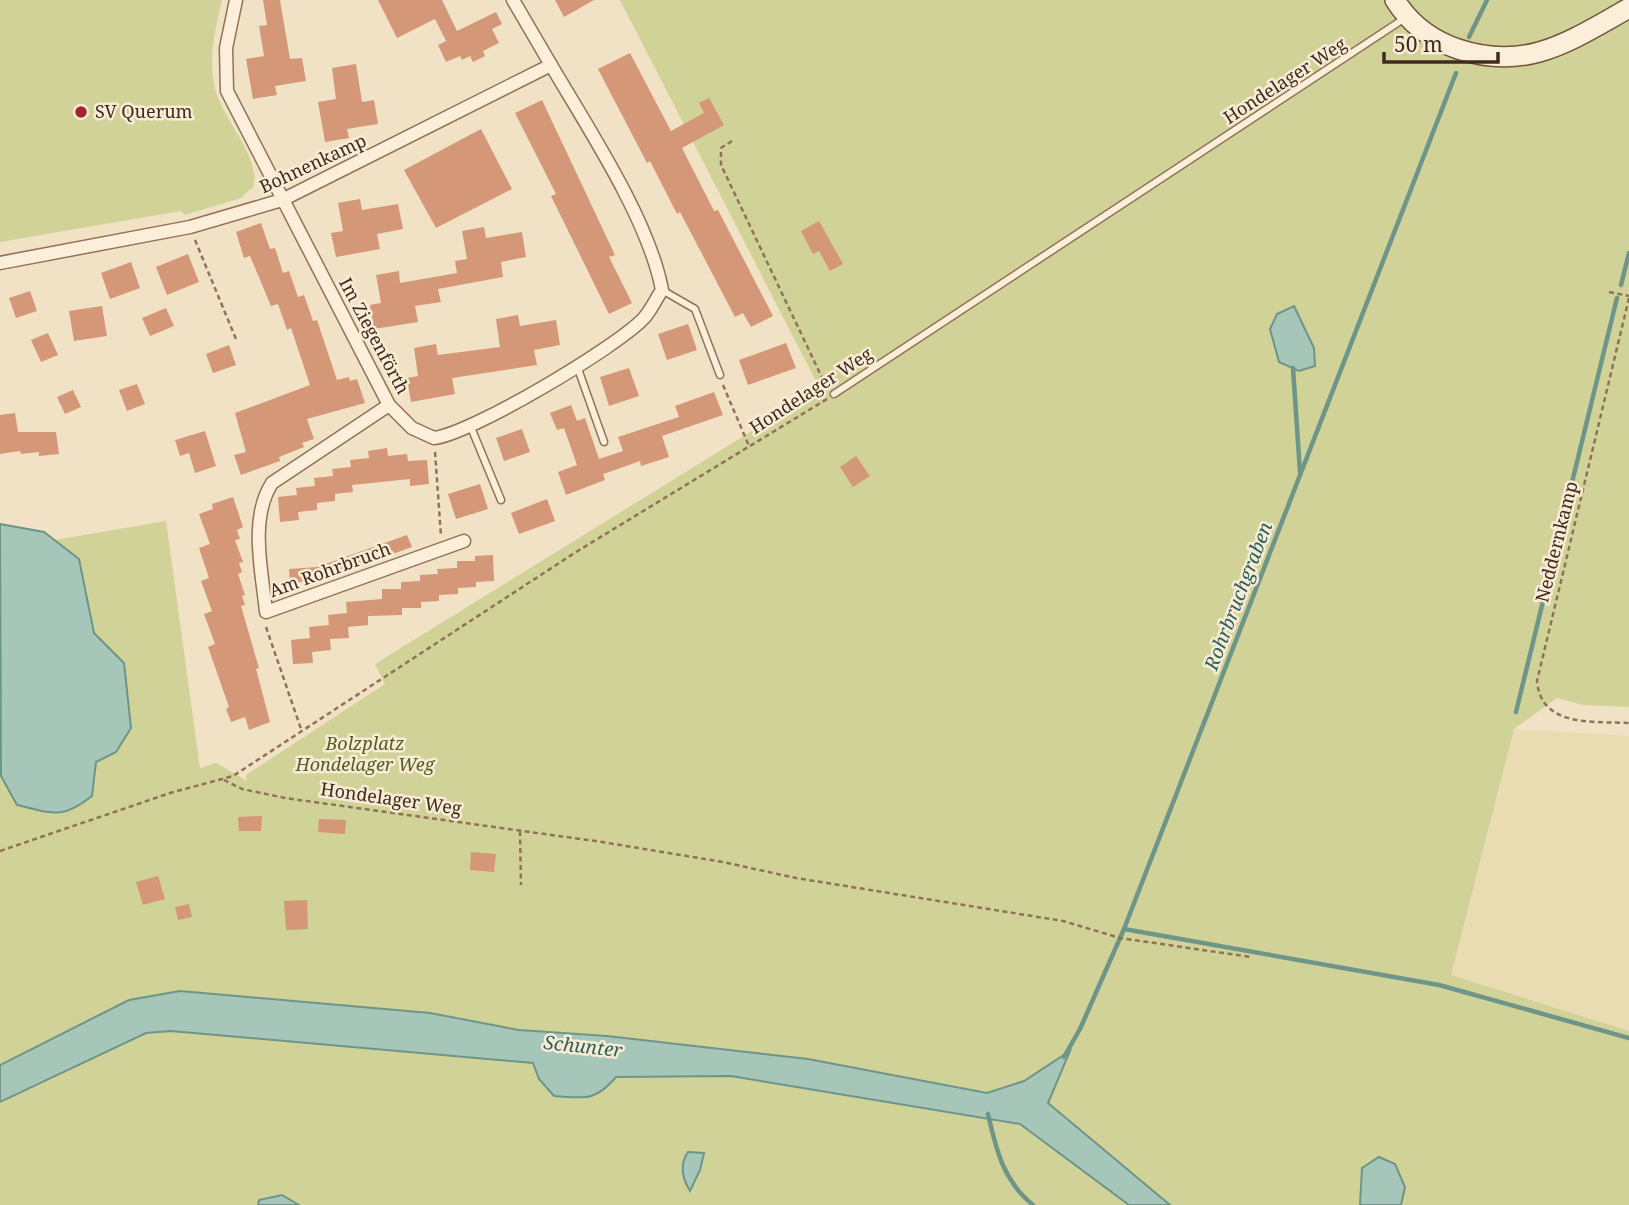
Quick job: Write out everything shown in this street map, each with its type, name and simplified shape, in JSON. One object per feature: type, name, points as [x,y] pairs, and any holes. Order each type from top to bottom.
[{"type":"street","name":"Im Ziegenförth","points":[[236,0],[226,48],[227,91],[389,405],[412,428],[434,438]]},
{"type":"street","points":[[434,438],[470,425],[577,366],[644,318],[662,290],[657,264],[608,162],[513,0]]},
{"type":"street","points":[[1395,0],[1407,17],[1430,36],[1473,54],[1504,59],[1550,50],[1629,8]]},
{"type":"street","name":"Bohnenkamp","points":[[0,263],[190,227],[282,200],[551,65]]},
{"type":"street","name":"Am Rohrbruch","points":[[389,405],[272,483],[264,495],[260,512],[260,537],[266,612],[464,541]]},
{"type":"lane","name":"Hondelager Weg","points":[[834,394],[1407,17]]},
{"type":"lane","points":[[662,290],[695,309],[720,375]]},
{"type":"lane","points":[[577,366],[604,442]]},
{"type":"lane","points":[[470,425],[501,500]]},
{"type":"path","points":[[732,141],[721,148],[721,165],[823,378],[827,390],[825,400]]},
{"type":"path","points":[[190,227],[236,339]]},
{"type":"path","points":[[1609,292],[1629,297]]},
{"type":"path","name":"Neddernkamp","points":[[1629,297],[1537,681],[1543,704],[1554,714],[1569,719],[1629,723]]},
{"type":"path","points":[[720,375],[749,447]]},
{"type":"path","name":"Hondelager Weg","points":[[0,851],[159,797],[224,780],[456,633],[576,552],[834,394]]},
{"type":"path","points":[[434,438],[442,549]]},
{"type":"path","points":[[266,612],[266,631],[301,729]]},
{"type":"path","name":"Hondelager Weg","points":[[224,780],[242,789],[285,798],[723,862],[796,878],[1063,920],[1120,938],[1251,957]]},
{"type":"path","points":[[520,831],[521,885]]},
{"type":"shaded area","points":[[1514,729],[1629,736],[1629,1031],[1451,975]]},
{"type":"green space","name":"SV Querum","points":[[0,0],[222,0],[213,46],[213,80],[220,103],[252,165],[253,187],[241,198],[185,215],[181,211],[0,242]]},
{"type":"green space","name":"Bolzplatz Hondelager Weg","points":[[620,0],[1629,0],[1629,707],[1583,705],[1557,698],[1514,729],[1451,975],[1629,1031],[1629,1205],[1170,1205],[1048,1103],[1069,1052],[1024,1081],[987,1093],[808,1059],[607,1036],[519,1030],[430,1013],[180,991],[129,1000],[0,1064],[0,767],[1,776],[92,796],[96,762],[116,752],[131,728],[124,663],[94,633],[79,560],[55,540],[166,521],[200,768],[216,763],[247,781],[246,775],[385,684],[375,664],[820,389]]},
{"type":"green space","points":[[171,1031],[533,1063],[539,1079],[554,1096],[595,1095],[616,1077],[731,1076],[1020,1125],[1129,1205],[0,1205],[0,1102],[146,1033]]},
{"type":"water","points":[[1294,306],[1314,348],[1315,366],[1299,371],[1279,362],[1270,329],[1277,314]]},
{"type":"water","points":[[0,524],[44,532],[79,559],[94,633],[124,663],[131,728],[116,752],[96,762],[92,796],[64,812],[48,812],[17,805],[1,776]]},
{"type":"water","name":"Schunter","points":[[180,991],[430,1013],[519,1030],[607,1036],[808,1059],[987,1093],[1024,1081],[1070,1051],[1048,1103],[1170,1205],[1129,1205],[1020,1124],[731,1076],[616,1077],[595,1095],[554,1096],[539,1079],[533,1063],[171,1031],[146,1033],[0,1102],[0,1065],[129,1000]]},
{"type":"water","points":[[688,1152],[704,1153],[700,1170],[690,1191],[683,1172],[683,1162]]},
{"type":"water","points":[[1379,1157],[1395,1164],[1405,1187],[1401,1205],[1360,1205],[1362,1168]]},
{"type":"water","points":[[282,1195],[299,1205],[258,1205],[259,1200]]},
{"type":"building","points":[[263,0],[280,0],[290,59],[302,58],[306,81],[275,86],[277,95],[253,99],[246,59],[264,56],[259,26],[267,25]]},
{"type":"building","points":[[378,0],[442,0],[457,31],[496,12],[502,24],[492,29],[499,43],[483,51],[485,56],[473,62],[470,56],[462,60],[460,56],[446,62],[438,45],[446,41],[435,19],[397,38]]},
{"type":"building","points":[[555,0],[594,0],[564,17]]},
{"type":"building","points":[[630,53],[671,131],[704,113],[699,103],[709,98],[724,125],[682,148],[714,211],[718,210],[773,316],[751,327],[743,313],[735,317],[680,212],[677,214],[650,161],[647,163],[598,69]]},
{"type":"building","points":[[356,64],[362,102],[374,100],[378,124],[347,129],[349,138],[325,142],[318,102],[336,99],[332,68]]},
{"type":"building","points":[[542,100],[615,255],[609,257],[632,303],[609,314],[551,196],[556,194],[515,113]]},
{"type":"building","points":[[481,129],[512,189],[436,228],[404,170]]},
{"type":"building","points":[[360,199],[362,210],[398,204],[403,229],[377,234],[380,249],[336,257],[331,233],[343,231],[338,203]]},
{"type":"building","points":[[819,221],[843,264],[830,271],[819,251],[813,254],[801,231]]},
{"type":"building","points":[[261,223],[270,249],[275,248],[283,273],[289,271],[298,297],[304,295],[313,321],[317,320],[337,380],[349,377],[350,381],[357,379],[365,403],[307,419],[314,439],[302,443],[304,447],[279,457],[280,461],[241,475],[234,455],[246,452],[235,413],[310,385],[291,328],[287,330],[278,304],[271,306],[250,256],[244,258],[236,232]]},
{"type":"building","points":[[484,227],[486,238],[522,232],[526,257],[501,262],[503,277],[438,289],[441,302],[415,306],[418,322],[374,329],[370,305],[381,303],[376,275],[399,271],[400,283],[457,273],[455,261],[467,259],[462,231]]},
{"type":"building","points":[[188,254],[199,282],[167,295],[156,267]]},
{"type":"building","points":[[131,262],[140,288],[110,299],[101,273]]},
{"type":"building","points":[[30,291],[37,311],[16,318],[9,298]]},
{"type":"building","points":[[102,306],[107,336],[74,341],[69,311]]},
{"type":"building","points":[[166,308],[174,326],[150,336],[142,318]]},
{"type":"building","points":[[518,315],[520,326],[556,320],[560,345],[534,350],[537,365],[452,378],[455,394],[411,402],[407,378],[418,376],[414,348],[436,344],[438,355],[500,347],[496,319]]},
{"type":"building","points":[[688,324],[697,350],[667,360],[658,334]]},
{"type":"building","points":[[48,333],[58,355],[41,362],[31,340]]},
{"type":"building","points":[[786,343],[796,368],[748,385],[739,360]]},
{"type":"building","points":[[229,345],[236,365],[213,373],[206,354]]},
{"type":"building","points":[[629,368],[639,396],[609,406],[600,377]]},
{"type":"building","points":[[137,384],[145,404],[127,411],[119,390]]},
{"type":"building","points":[[73,390],[81,407],[65,414],[57,397]]},
{"type":"building","points":[[714,392],[723,415],[662,436],[669,457],[641,466],[640,461],[603,474],[605,480],[566,495],[558,472],[577,465],[564,428],[557,430],[550,413],[571,405],[577,421],[585,418],[599,459],[623,451],[618,437],[679,417],[675,406]]},
{"type":"building","points":[[15,413],[18,432],[56,432],[59,454],[39,456],[39,452],[21,454],[20,451],[0,454],[0,415]]},
{"type":"building","points":[[522,429],[530,452],[504,461],[496,438]]},
{"type":"building","points":[[205,431],[216,466],[195,473],[189,453],[180,456],[175,440]]},
{"type":"building","points":[[387,448],[388,456],[407,454],[408,461],[427,460],[429,484],[410,486],[410,479],[352,485],[353,492],[335,494],[335,501],[317,503],[317,510],[298,512],[299,520],[280,522],[278,497],[297,495],[296,488],[315,486],[314,478],[333,476],[332,469],[351,467],[350,460],[369,458],[368,451]]},
{"type":"building","points":[[856,456],[870,476],[853,487],[840,467]]},
{"type":"building","points":[[480,484],[488,509],[456,519],[448,494]]},
{"type":"building","points":[[233,497],[243,527],[237,530],[240,539],[235,540],[243,562],[239,563],[242,572],[238,574],[245,595],[242,596],[245,605],[241,606],[259,668],[256,669],[270,722],[249,730],[245,717],[231,722],[226,709],[229,707],[208,647],[215,644],[204,614],[212,611],[201,581],[209,578],[199,548],[210,544],[199,514],[213,509],[212,504]]},
{"type":"building","points":[[547,499],[555,521],[519,534],[511,513]]},
{"type":"building","points":[[407,535],[412,547],[320,580],[290,583],[289,569],[317,567]]},
{"type":"building","points":[[493,555],[494,581],[476,582],[476,587],[458,588],[458,594],[439,595],[439,601],[421,602],[421,608],[402,608],[402,615],[368,616],[368,625],[348,627],[349,638],[330,639],[331,650],[312,652],[313,663],[293,664],[291,640],[310,638],[309,627],[329,625],[328,615],[347,613],[346,602],[382,599],[382,589],[401,589],[401,582],[420,581],[420,575],[438,574],[437,569],[457,568],[457,561],[475,561],[475,556]]},
{"type":"building","points":[[262,816],[261,831],[239,831],[238,817]]},
{"type":"building","points":[[319,819],[346,820],[345,834],[318,832]]},
{"type":"building","points":[[471,852],[496,854],[494,872],[470,870]]},
{"type":"building","points":[[158,876],[165,899],[143,905],[136,882]]},
{"type":"building","points":[[307,900],[308,929],[286,930],[284,901]]},
{"type":"building","points":[[189,904],[192,917],[178,920],[175,907]]},
{"type":"waterway","name":"Rohrbruchgraben","points":[[1469,37],[1487,0]]},
{"type":"waterway","name":"Rohrbruchgraben","points":[[1064,1057],[1080,1029],[1124,929],[1456,73]]},
{"type":"waterway","points":[[1621,285],[1629,253]]},
{"type":"waterway","points":[[1516,712],[1617,298]]},
{"type":"waterway","points":[[1293,368],[1300,472]]},
{"type":"waterway","points":[[1124,929],[1439,985],[1629,1038]]},
{"type":"waterway","points":[[988,1114],[1002,1164],[1014,1186],[1033,1205]]},
{"type":"place","name":"SV Querum","points":[[81,112]]}]
